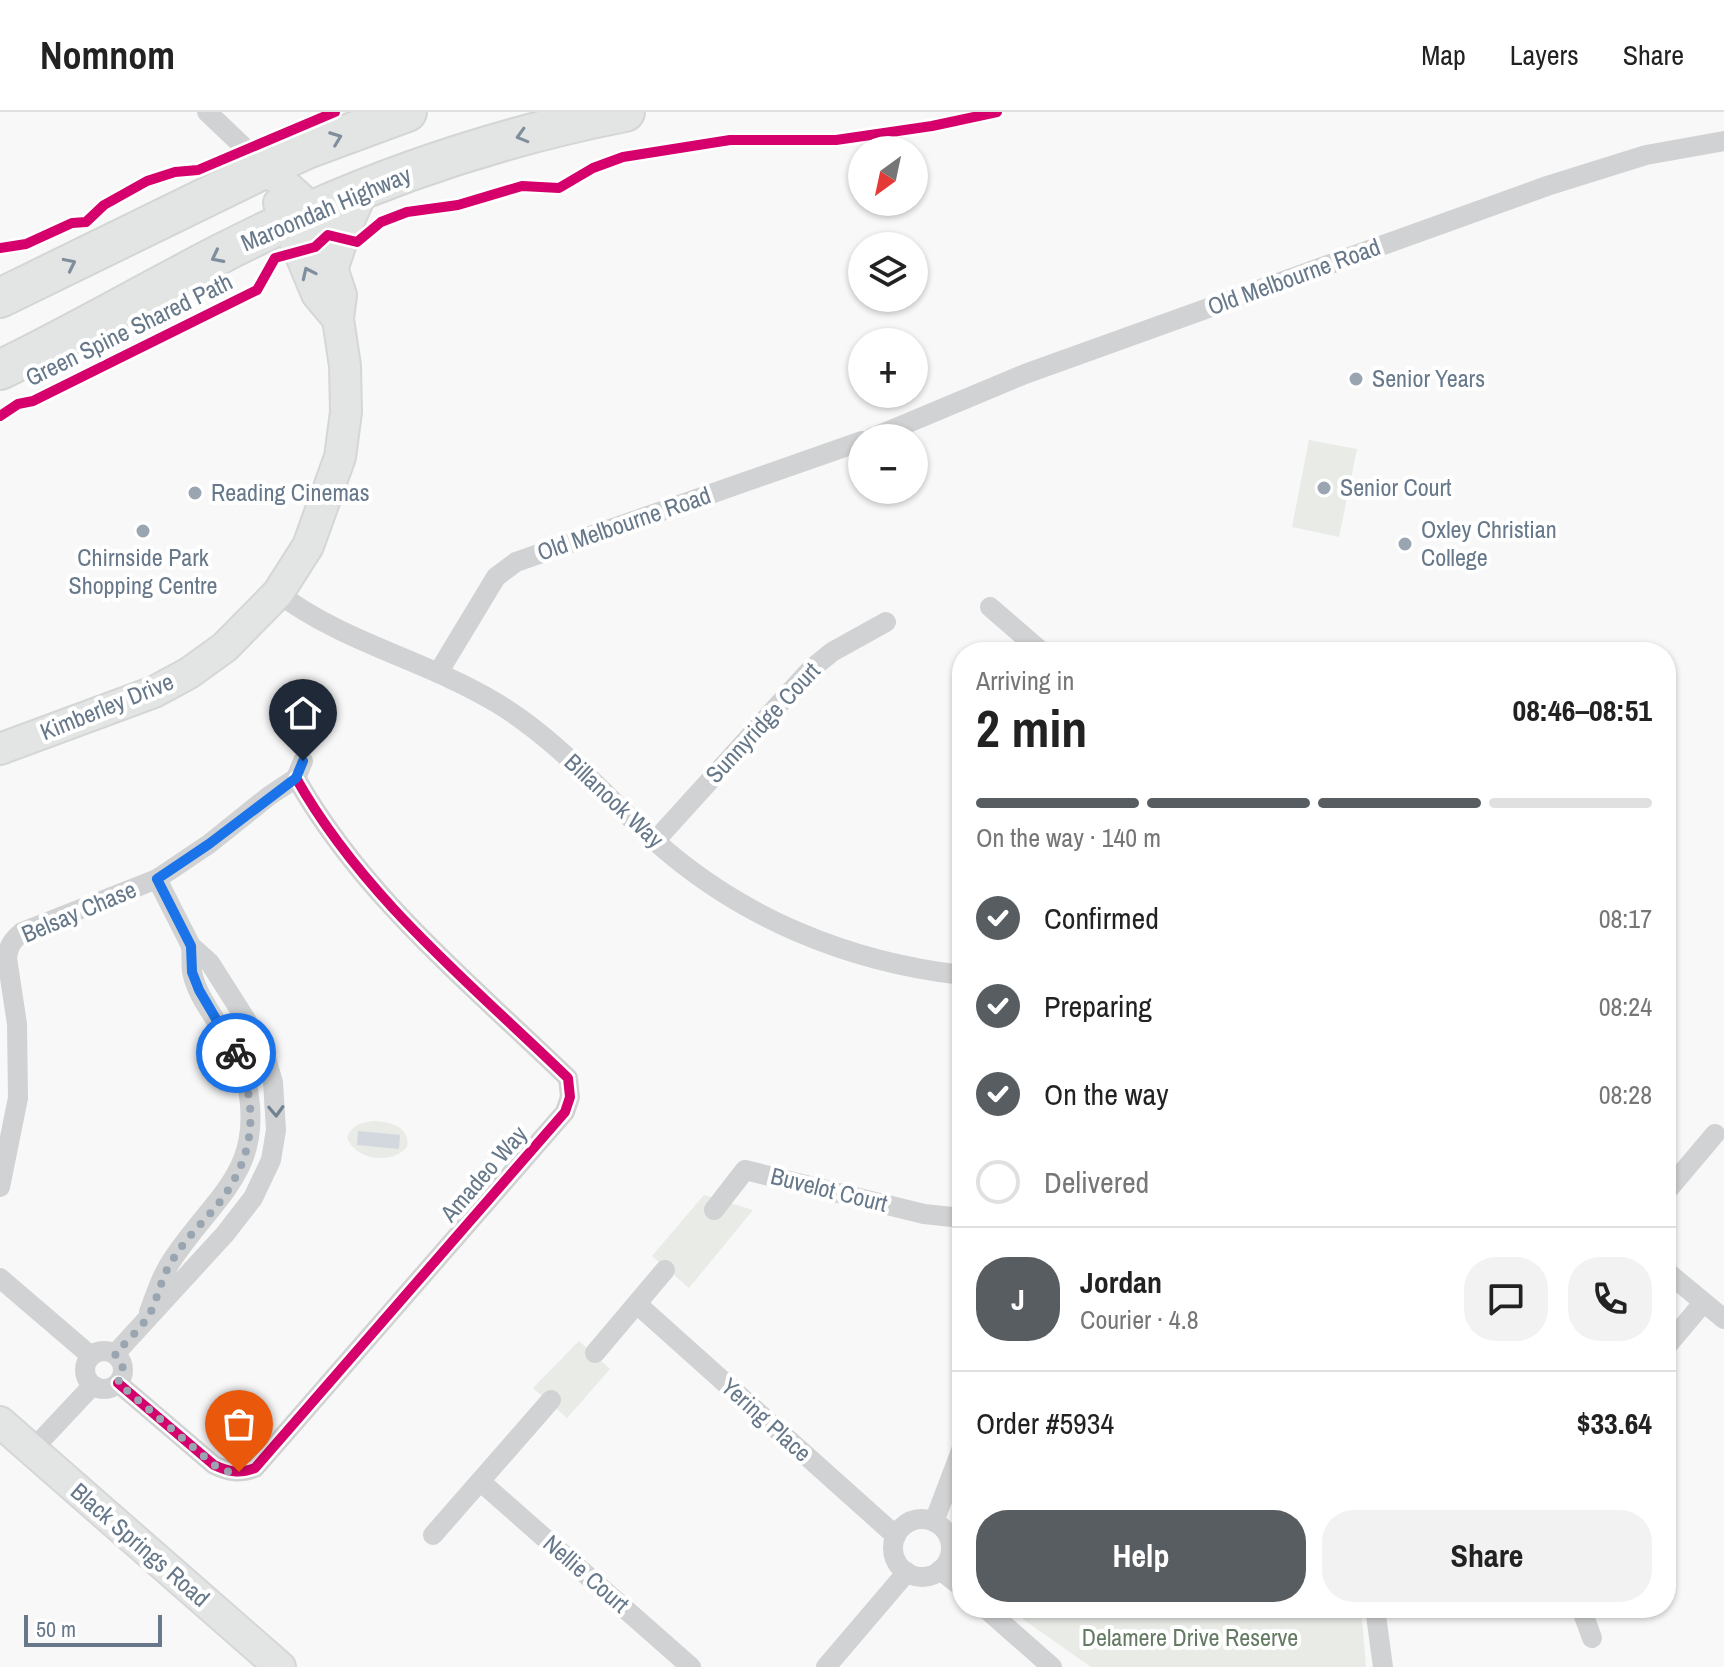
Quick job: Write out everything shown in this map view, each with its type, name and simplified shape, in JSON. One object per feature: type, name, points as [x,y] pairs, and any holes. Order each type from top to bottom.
[{"type":"highway","points":[[0,298],[307,149],[407,112]]},
{"type":"highway","name":"Maroondah Highway","points":[[0,370],[300,216],[470,150],[557,125],[625,112]]},
{"type":"main road","name":"Kimberley Drive","points":[[0,749],[154,692],[189,673],[225,647],[278,593],[308,546],[340,457],[346,412],[345,366],[338,319],[341,295],[333,267],[266,168]]},
{"type":"main road","points":[[333,267],[363,190]]},
{"type":"main road","name":"Kimberley Drive","points":[[300,216],[317,294],[338,319]]},
{"type":"main road","name":"Black Springs Road","points":[[0,1422],[280,1667]]},
{"type":"street","points":[[207,112],[266,168]]},
{"type":"street","name":"Old Melbourne Road","points":[[905,424],[1025,374],[1547,186],[1646,155],[1724,141]]},
{"type":"street","name":"Old Melbourne Road","points":[[438,673],[496,577],[516,562],[848,446]]},
{"type":"street","name":"Billanook Way","points":[[278,593],[310,617],[336,630],[495,701],[557,747],[655,841],[720,891],[796,932],[850,953],[902,967],[952,974]]},
{"type":"street","points":[[990,607],[1030,642]]},
{"type":"street","name":"Sunnyridge Court","points":[[655,841],[810,670],[832,652],[886,622]]},
{"type":"street","name":"Belsay Chase","points":[[0,1187],[18,1098],[17,1024],[8,949],[22,932],[157,879],[209,844],[299,770]]},
{"type":"street","name":"Amadeo Way","points":[[118,1383],[214,1465],[229,1472],[255,1468],[565,1112],[570,1097],[568,1078],[372,887],[332,836],[299,770]]},
{"type":"street","points":[[115,1354],[148,1316],[161,1278],[174,1257],[235,1179],[246,1154],[251,1130],[251,1102],[245,1075],[236,1051],[199,990],[192,972],[191,946],[157,879]]},
{"type":"street","points":[[1676,1180],[1715,1134]]},
{"type":"street","name":"Buvelot Court","points":[[714,1210],[745,1170],[924,1214],[952,1217]]},
{"type":"street","points":[[595,1353],[665,1270]]},
{"type":"street","points":[[0,1278],[91,1356]]},
{"type":"street","points":[[1676,1280],[1724,1319]]},
{"type":"street","points":[[1676,1335],[1703,1303]]},
{"type":"street","name":"Yering Place","points":[[637,1304],[896,1536]]},
{"type":"street","points":[[100,1352],[115,1354],[123,1368],[118,1383],[103,1389],[93,1385],[86,1371],[91,1356],[100,1352]]},
{"type":"street","points":[[32,1450],[93,1385]]},
{"type":"street","points":[[433,1535],[551,1400]]},
{"type":"street","points":[[934,1522],[952,1474]]},
{"type":"street","name":"Nellie Court","points":[[481,1482],[691,1667]]},
{"type":"street","points":[[916,1520],[934,1522],[947,1533],[951,1548],[946,1564],[924,1577],[907,1572],[896,1560],[896,1536],[908,1523],[916,1520]]},
{"type":"street","points":[[940,1570],[952,1579]]},
{"type":"street","points":[[826,1667],[907,1572]]},
{"type":"street","points":[[996,1618],[1052,1667]]},
{"type":"street","points":[[1376,1618],[1383,1667]]},
{"type":"street","points":[[1585,1618],[1592,1638]]},
{"type":"green space","name":"Senior Court","points":[[1309,440],[1357,449],[1339,537],[1292,527]]},
{"type":"green space","points":[[372,1121],[397,1126],[406,1134],[407,1147],[384,1158],[358,1152],[347,1138],[357,1125]]},
{"type":"green space","points":[[704,1195],[753,1210],[689,1288],[652,1256]]},
{"type":"green space","points":[[579,1341],[610,1369],[567,1418],[533,1388]]},
{"type":"green space","name":"Delamere Drive Reserve","points":[[1022,1618],[1362,1618],[1366,1667],[1091,1667]]},
{"type":"shaded area","points":[[358,1131],[400,1135],[399,1149],[357,1145]]},
{"type":"cycle path","points":[[0,248],[26,244],[72,223],[86,222],[104,205],[147,181],[175,172],[198,170],[335,112]]},
{"type":"cycle path","name":"Green Spine Shared Path","points":[[0,416],[18,404],[33,401],[257,290],[275,258],[315,247],[328,235],[357,242],[381,222],[407,212],[458,205],[522,186],[559,188],[593,168],[623,157],[730,140],[836,140],[932,126],[997,112]]},
{"type":"cycle path","points":[[118,1383],[214,1465],[234,1471],[255,1468],[565,1112],[570,1097],[568,1078],[421,937],[353,862],[296,778]]},
{"type":"way so far","points":[[236,1053],[251,1102],[250,1138],[241,1168],[216,1207],[174,1257],[161,1278],[148,1316],[115,1354],[123,1368],[118,1383],[214,1465],[229,1472],[239,1472]]},
{"type":"place","name":"Senior Years","points":[[1356,379]]},
{"type":"place","name":"Senior Court","points":[[1324,488]]},
{"type":"place","name":"Reading Cinemas","points":[[195,493]]},
{"type":"place","name":"Chirnside Park Shopping Centre","points":[[143,531]]},
{"type":"place","name":"Oxley Christian College","points":[[1405,544]]},
{"type":"route","points":[[236,1053],[199,990],[192,972],[191,946],[157,879],[296,778],[303,761]]}]
